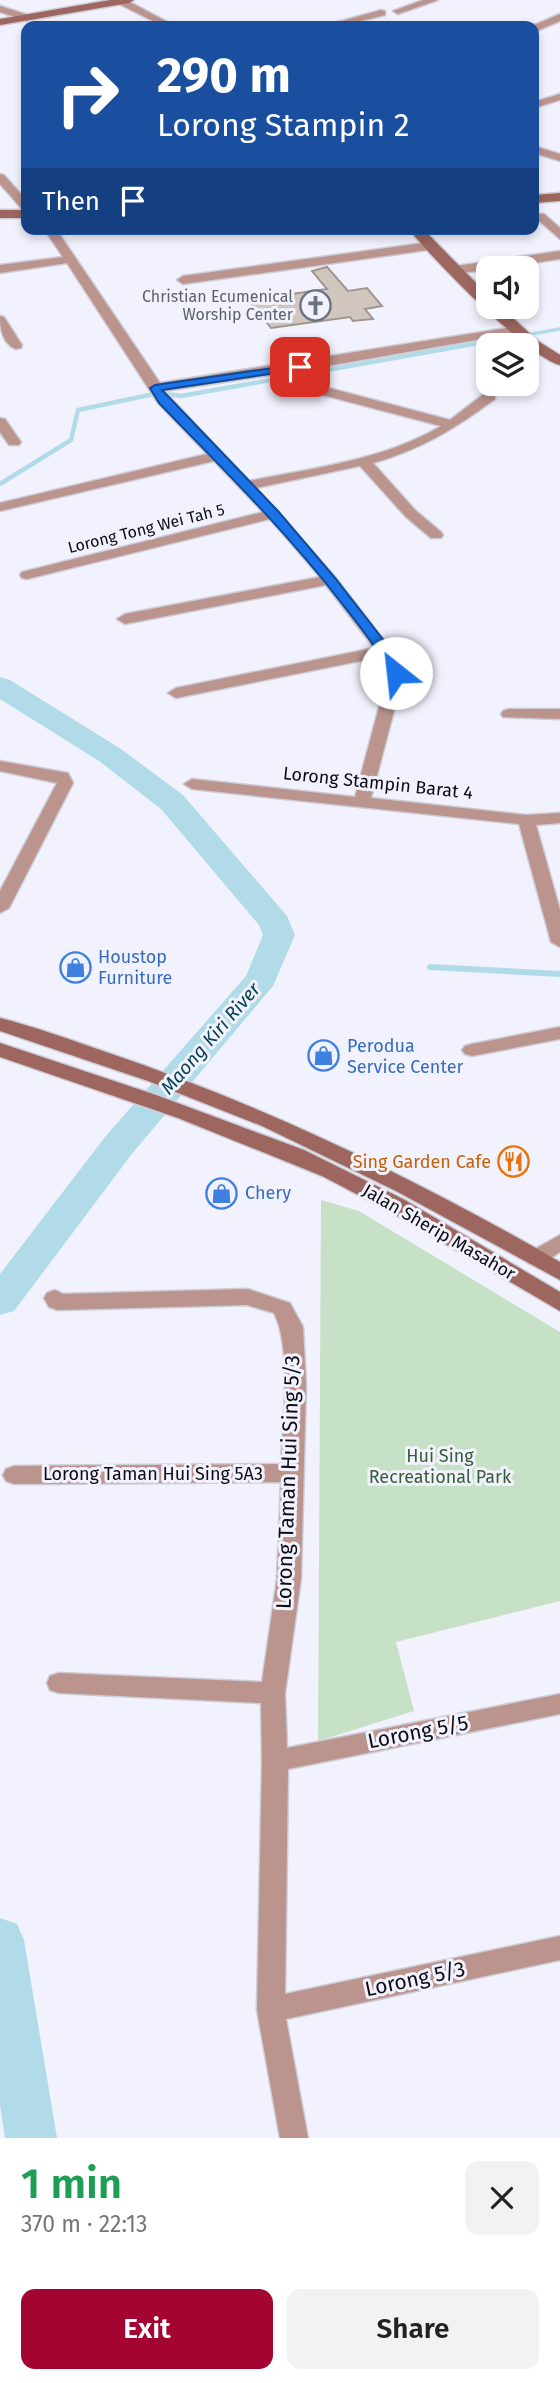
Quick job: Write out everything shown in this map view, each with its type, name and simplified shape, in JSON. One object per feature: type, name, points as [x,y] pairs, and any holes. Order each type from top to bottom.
[{"type":"main road","points":[[0,22],[125,1]]},
{"type":"main road","points":[[539,190],[560,189]]},
{"type":"main road","points":[[539,199],[560,197]]},
{"type":"main road","points":[[0,214],[21,214]]},
{"type":"main road","points":[[0,223],[21,223]]},
{"type":"main road","points":[[421,235],[476,290]]},
{"type":"main road","points":[[505,319],[533,344],[560,361]]},
{"type":"main road","name":"Jalan Sherip Masahor","points":[[0,1024],[120,1063],[307,1138],[402,1185],[560,1272]]},
{"type":"main road","name":"Jalan Sherip Masahor","points":[[0,1050],[103,1084],[297,1156],[399,1207],[560,1303]]},
{"type":"street","points":[[398,11],[433,0]]},
{"type":"street","points":[[125,1],[161,21]]},
{"type":"street","points":[[0,9],[27,18]]},
{"type":"street","points":[[349,21],[382,13]]},
{"type":"street","points":[[539,27],[560,17]]},
{"type":"street","points":[[539,104],[560,97]]},
{"type":"street","points":[[539,151],[560,158]]},
{"type":"street","points":[[0,177],[21,201]]},
{"type":"street","points":[[540,216],[560,235]]},
{"type":"street","points":[[54,235],[137,357],[158,393],[274,514],[330,580],[394,664],[396,673],[362,802]]},
{"type":"street","points":[[183,280],[431,246]]},
{"type":"street","points":[[456,270],[560,255]]},
{"type":"street","points":[[0,269],[72,259]]},
{"type":"street","points":[[0,320],[16,345]]},
{"type":"street","points":[[158,393],[517,331]]},
{"type":"street","points":[[302,369],[324,391],[451,424]]},
{"type":"street","points":[[245,485],[364,462],[410,446],[451,424],[490,396]]},
{"type":"street","points":[[0,422],[14,442]]},
{"type":"street","points":[[0,507],[216,456]]},
{"type":"street","points":[[364,462],[411,514],[436,535]]},
{"type":"street","name":"Lorong Tong Wei Tah 5","points":[[27,575],[274,514]]},
{"type":"street","points":[[125,619],[330,580]]},
{"type":"street","points":[[176,693],[385,651]]},
{"type":"street","points":[[509,714],[560,714]]},
{"type":"street","points":[[0,766],[62,777],[65,783],[0,908]]},
{"type":"street","name":"Lorong Stampin Barat 4","points":[[191,784],[526,820],[560,818]]},
{"type":"street","points":[[526,820],[558,930]]},
{"type":"street","points":[[471,1050],[560,1034]]},
{"type":"street","points":[[535,1258],[560,1242]]},
{"type":"street","name":"Lorong Taman Hui Sing 5/3","points":[[55,1298],[57,1302],[248,1297],[282,1308],[292,1326],[295,1385],[289,1578],[273,1693],[275,1760],[271,2010],[294,2138]]},
{"type":"street","name":"Lorong Taman Hui Sing 5A3","points":[[14,1475],[292,1473]]},
{"type":"street","points":[[59,1683],[273,1693]]},
{"type":"street","name":"Lorong 5/5","points":[[275,1760],[560,1704]]},
{"type":"street","name":"Lorong 5/3","points":[[271,2010],[560,1948]]},
{"type":"green space","name":"Hui Sing Recreational Park","points":[[321,1200],[359,1211],[560,1332],[560,1601],[396,1642],[414,1711],[318,1741]]},
{"type":"building","name":"Christian Ecumenical Worship Center","points":[[327,267],[348,291],[367,288],[382,306],[365,309],[373,319],[353,321],[350,317],[271,328],[249,300],[327,289],[312,271]]},
{"type":"waterway","points":[[537,333],[560,329]]},
{"type":"waterway","points":[[0,484],[71,440],[78,410],[159,393],[181,396],[476,343]]},
{"type":"waterway","name":"Maong Kiri River","points":[[0,686],[110,755],[172,802],[275,923],[279,935],[261,979],[118,1146],[0,1301]]},
{"type":"waterway","points":[[430,967],[560,974]]},
{"type":"waterway","name":"Maong Kiri River","points":[[0,1940],[31,2138]]},
{"type":"place","name":"Christian Ecumenical Worship Center","points":[[316,305]]},
{"type":"place","name":"Houstop Furniture","points":[[75,967]]},
{"type":"place","name":"Perodua Service Center","points":[[324,1056]]},
{"type":"place","name":"Sing Garden Cafe","points":[[514,1162]]},
{"type":"place","name":"Chery","points":[[222,1193]]},
{"type":"route","points":[[300,367],[155,388],[163,400],[274,514],[330,580],[385,651],[394,664],[396,673]]}]
